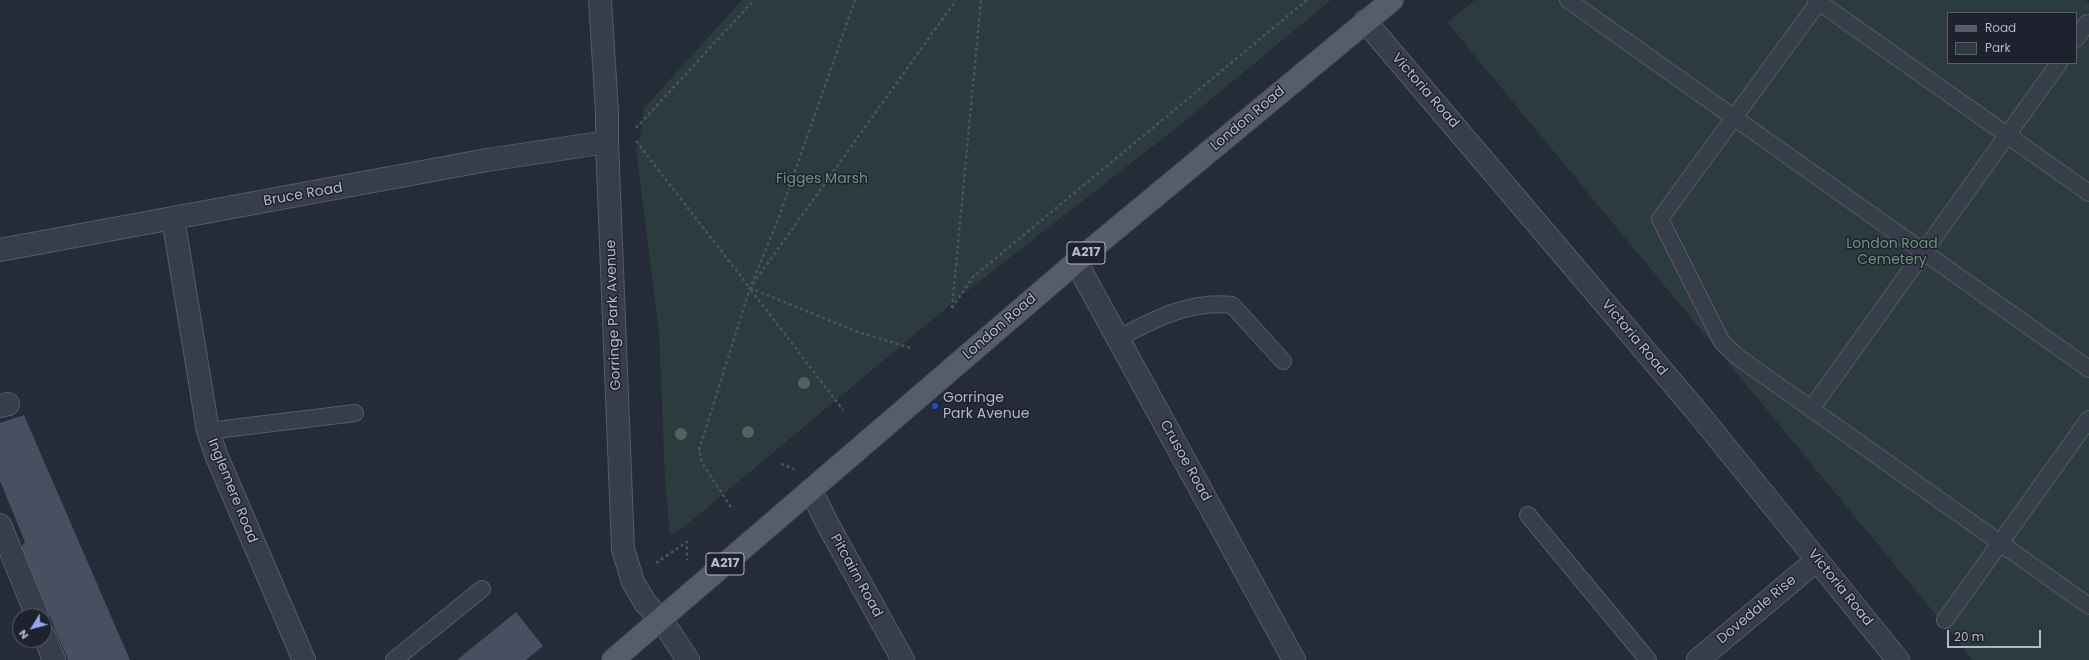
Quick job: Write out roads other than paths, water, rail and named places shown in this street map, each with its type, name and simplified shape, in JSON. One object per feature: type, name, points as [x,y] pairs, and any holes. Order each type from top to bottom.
[{"type":"main road","name":"London Road","points":[[613,660],[661,619],[805,482],[1076,262],[1392,0]]},
{"type":"street","name":"Gorringe Park Avenue","points":[[600,0],[607,112],[623,549],[633,582],[646,604],[661,619],[688,660]]},
{"type":"street","name":"Victoria Road","points":[[1365,21],[1693,407],[1898,660]]},
{"type":"street","name":"Bruce Road","points":[[0,250],[487,160],[607,142]]},
{"type":"street","name":"Inglemere Road","points":[[173,218],[208,431],[217,457],[304,660]]},
{"type":"street","name":"Crusoe Road","points":[[1076,262],[1119,338],[1294,660]]},
{"type":"street","name":"Pitcairn Road","points":[[805,482],[903,660]]},
{"type":"street","points":[[0,525],[34,608]]},
{"type":"street","name":"Dovedale Rise","points":[[1698,660],[1817,560]]},
{"type":"street","points":[[49,648],[54,660]]},
{"type":"lane","points":[[1568,0],[1736,117],[2089,370]]},
{"type":"lane","points":[[2089,193],[1818,1],[1736,117],[1660,219],[1722,342],[1738,357],[2089,606]]},
{"type":"lane","points":[[2077,38],[2087,23]]},
{"type":"lane","points":[[1811,408],[1923,250],[2058,64]]},
{"type":"lane","points":[[1119,338],[1170,312],[1215,303],[1232,305],[1283,361]]},
{"type":"lane","points":[[208,431],[355,413]]},
{"type":"lane","points":[[1945,620],[2089,419]]},
{"type":"lane","points":[[1528,515],[1648,660]]},
{"type":"lane","points":[[394,660],[482,589]]},
{"type":"place","name":"Gorringe Park Avenue","points":[[935,406]]},
{"type":"park label","name":"Figges Marsh","points":[[822,179]]},
{"type":"park label","name":"London Road Cemetery","points":[[1892,252]]}]
